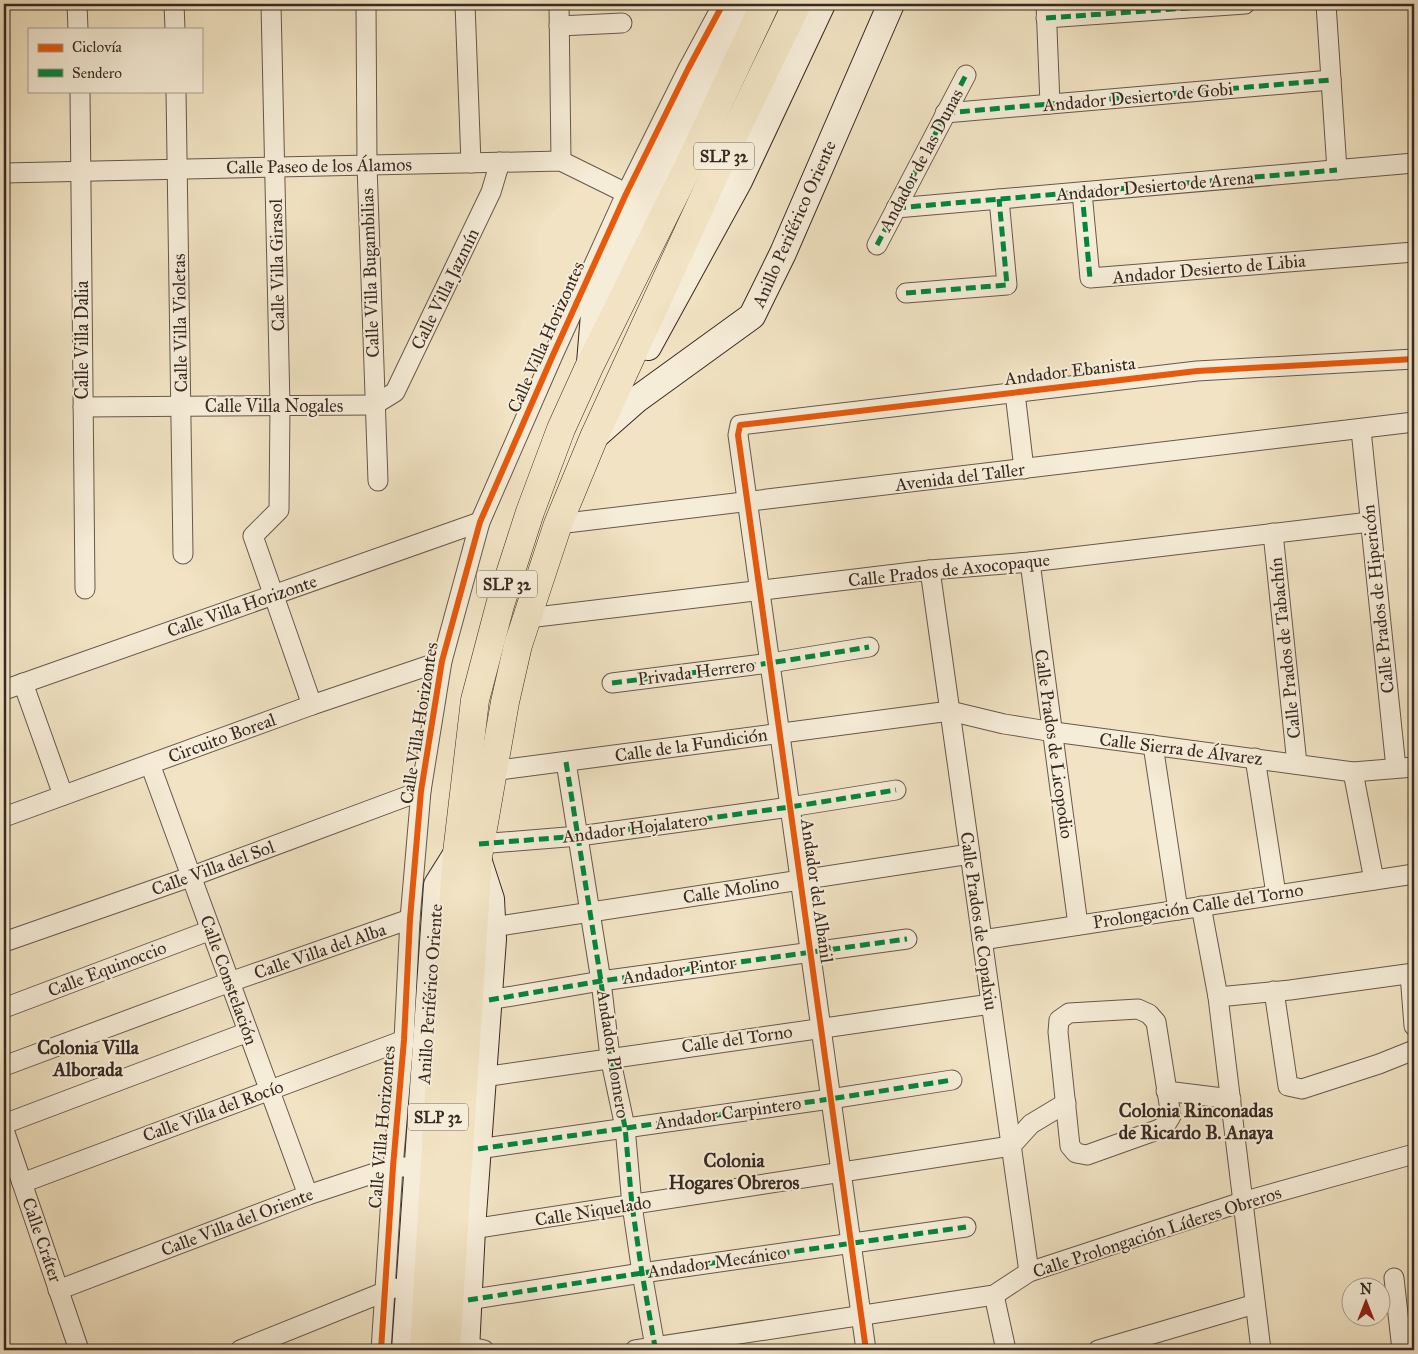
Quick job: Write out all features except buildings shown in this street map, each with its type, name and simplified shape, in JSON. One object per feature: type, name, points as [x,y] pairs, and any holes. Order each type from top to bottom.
[{"type":"highway","name":"Anillo Periférico Oriente","points":[[471,851],[475,700],[500,604],[530,512],[558,438],[590,365],[691,162],[764,4]]},
{"type":"highway","name":"Anillo Periférico Oriente","points":[[424,1350],[439,1099],[466,885],[471,851],[492,771],[518,645],[558,524],[594,437],[719,165],[797,4]]},
{"type":"highway","points":[[735,8],[737,62]]},
{"type":"highway","name":"Anillo Periférico Oriente","points":[[465,1349],[466,885]]},
{"type":"main road","name":"Anillo Periférico Oriente","points":[[618,388],[640,360],[739,181],[822,4]]},
{"type":"main road","name":"Anillo Periférico Oriente","points":[[594,437],[636,400],[752,316],[783,253],[892,4]]},
{"type":"main road","name":"Anillo Periférico Oriente","points":[[590,365],[594,314],[635,198],[735,8]]},
{"type":"main road","name":"Anillo Periférico Oriente","points":[[405,1350],[438,885],[471,851],[491,900],[493,927],[465,1349]]},
{"type":"street","points":[[77,4],[78,28]]},
{"type":"street","points":[[174,4],[175,28]]},
{"type":"street","name":"Calle Villa Girasol","points":[[271,4],[280,406],[279,510],[253,536],[274,595]]},
{"type":"street","name":"Calle Villa Bugambilias","points":[[366,4],[367,165],[378,482]]},
{"type":"street","points":[[465,4],[471,163]]},
{"type":"street","points":[[559,4],[561,161]]},
{"type":"street","points":[[1050,104],[1046,11],[1245,4]]},
{"type":"street","points":[[1326,4],[1337,170]]},
{"type":"street","points":[[559,26],[622,23]]},
{"type":"street","name":"Andador de las Dunas","points":[[877,245],[966,75]]},
{"type":"street","name":"Andador Desierto de Gobi","points":[[945,113],[1331,80]]},
{"type":"street","name":"Calle Villa Dalia","points":[[80,92],[85,589]]},
{"type":"street","name":"Calle Villa Violetas","points":[[176,92],[183,554]]},
{"type":"street","name":"Calle Paseo de los Álamos","points":[[4,173],[561,161],[635,198]]},
{"type":"street","name":"Calle Villa Jazmín","points":[[374,405],[394,392],[491,192],[500,162]]},
{"type":"street","name":"Andador Desierto de Arena","points":[[896,208],[1414,163]]},
{"type":"street","name":"Andador Desierto de Libia","points":[[1082,192],[1090,278],[1414,252]]},
{"type":"street","name":"Calle Villa Horizontes","points":[[381,1350],[393,1167],[404,1040],[410,919],[421,791],[442,661],[480,522],[553,355],[635,198]]},
{"type":"street","points":[[906,293],[1007,285],[999,199]]},
{"type":"street","name":"Andador Ebanista","points":[[738,435],[740,425],[1197,371],[1414,360]]},
{"type":"street","points":[[1015,393],[1024,469]]},
{"type":"street","name":"Calle Villa Nogales","points":[[83,407],[374,405]]},
{"type":"street","name":"Avenida del Taller","points":[[558,524],[1361,430],[1414,422]]},
{"type":"street","name":"Calle Prados de Hipericón","points":[[1361,430],[1370,522],[1405,768]]},
{"type":"street","name":"Andador del Albañil","points":[[738,435],[866,1350]]},
{"type":"street","name":"Calle Villa Horizonte","points":[[4,690],[480,522]]},
{"type":"street","name":"Calle Prados de Axocopaque","points":[[528,618],[930,570],[1030,562],[1370,522]]},
{"type":"street","name":"Calle Prados de Tabachín","points":[[1273,533],[1297,764]]},
{"type":"street","name":"Calle Prados de Licopodio","points":[[1030,562],[1054,732],[1078,925]]},
{"type":"street","name":"Calle Prados de Copalxiu","points":[[930,570],[1029,1272]]},
{"type":"street","points":[[274,595],[312,705]]},
{"type":"street","name":"Privada Herrero","points":[[612,683],[770,663],[869,647]]},
{"type":"street","name":"Circuito Boreal","points":[[4,817],[312,705],[442,661]]},
{"type":"street","points":[[23,683],[63,795]]},
{"type":"street","name":"Calle Sierra de Álvarez","points":[[950,711],[1004,724],[1054,732],[1353,772],[1405,768]]},
{"type":"street","name":"Calle de la Fundición","points":[[492,771],[950,711]]},
{"type":"street","points":[[1154,745],[1178,910]]},
{"type":"street","points":[[1255,758],[1276,894]]},
{"type":"street","name":"Andador Plomero","points":[[566,762],[601,980],[610,1057],[625,1128],[632,1206],[642,1273],[643,1349]]},
{"type":"street","name":"Calle Constelación","points":[[150,764],[308,1195]]},
{"type":"street","points":[[1353,772],[1374,880]]},
{"type":"street","name":"Andador Hojalatero","points":[[471,851],[790,808],[896,790]]},
{"type":"street","name":"Calle Villa del Sol","points":[[4,942],[190,877],[421,791]]},
{"type":"street","name":"Calle Molino","points":[[493,927],[970,854]]},
{"type":"street","name":"Prolongación Calle del Torno","points":[[982,940],[1414,874]]},
{"type":"street","points":[[1201,906],[1218,997],[1261,1350]]},
{"type":"street","name":"Calle Villa del Alba","points":[[4,1066],[230,982],[410,919]]},
{"type":"street","name":"Calle Equinoccio","points":[[4,1008],[211,930]]},
{"type":"street","name":"Andador Pintor","points":[[489,1000],[601,980],[908,939]]},
{"type":"street","points":[[1218,997],[1412,973],[1414,1026]]},
{"type":"street","points":[[1274,991],[1288,1086],[1302,1089],[1379,1064],[1414,1050]]},
{"type":"street","name":"Calle del Torno","points":[[483,1077],[610,1057],[991,1004]]},
{"type":"street","points":[[1138,1008],[1149,1014],[1156,1022],[1171,1116],[1164,1126],[1087,1155],[1076,1153],[1070,1146],[1066,1103],[1058,1032],[1059,1020],[1069,1013],[1138,1008]]},
{"type":"street","points":[[4,1124],[248,1032]]},
{"type":"street","name":"Calle Villa del Rocío","points":[[22,1183],[404,1040]]},
{"type":"street","name":"Andador Carpintero","points":[[478,1149],[952,1080]]},
{"type":"street","points":[[1166,1092],[1231,1099]]},
{"type":"street","points":[[1011,1146],[1031,1124],[1066,1103]]},
{"type":"street","name":"Calle Cráter","points":[[4,1130],[79,1350]]},
{"type":"street","name":"Calle Niquelado","points":[[472,1229],[632,1206],[1011,1146]]},
{"type":"street","name":"Calle Prolongación Líderes Obreros","points":[[643,1349],[994,1295],[1029,1272],[1242,1202],[1414,1154]]},
{"type":"street","name":"Calle Villa del Oriente","points":[[58,1290],[308,1195],[393,1167],[418,1167]]},
{"type":"street","name":"Andador Mecánico","points":[[468,1300],[642,1273],[966,1228]]},
{"type":"street","points":[[1394,1278],[1402,1350]]},
{"type":"street","points":[[240,1350],[411,1281]]},
{"type":"street","points":[[994,1295],[1006,1350]]},
{"type":"street","points":[[1098,1350],[1255,1304]]},
{"type":"marked path","points":[[1046,18],[1245,4]]},
{"type":"marked path","points":[[877,245],[966,75]]},
{"type":"marked path","points":[[945,113],[1331,80]]},
{"type":"marked path","points":[[896,208],[1337,170]]},
{"type":"marked path","points":[[1082,192],[1090,278]]},
{"type":"marked path","points":[[906,293],[1007,285],[999,199]]},
{"type":"marked path","points":[[612,683],[770,663],[869,647]]},
{"type":"marked path","points":[[566,762],[601,981],[610,1057],[625,1127],[632,1205],[655,1347]]},
{"type":"marked path","points":[[479,844],[579,836],[790,807],[896,790]]},
{"type":"marked path","points":[[489,1000],[601,981],[907,939]]},
{"type":"marked path","points":[[478,1149],[952,1080]]},
{"type":"marked path","points":[[468,1300],[966,1227]]},
{"type":"cycle path","points":[[381,1350],[393,1167],[404,1040],[410,919],[421,791],[442,661],[480,522],[626,194],[688,69],[723,4]]},
{"type":"cycle path","points":[[866,1350],[738,435],[740,425],[1197,371],[1414,359]]},
{"type":"district","name":"Colonia Villa Alborada","points":[[88,1058]]},
{"type":"district","name":"Colonia Rinconadas de Ricardo B. Anaya","points":[[1196,1121]]},
{"type":"district","name":"Colonia Hogares Obreros","points":[[734,1171]]}]
